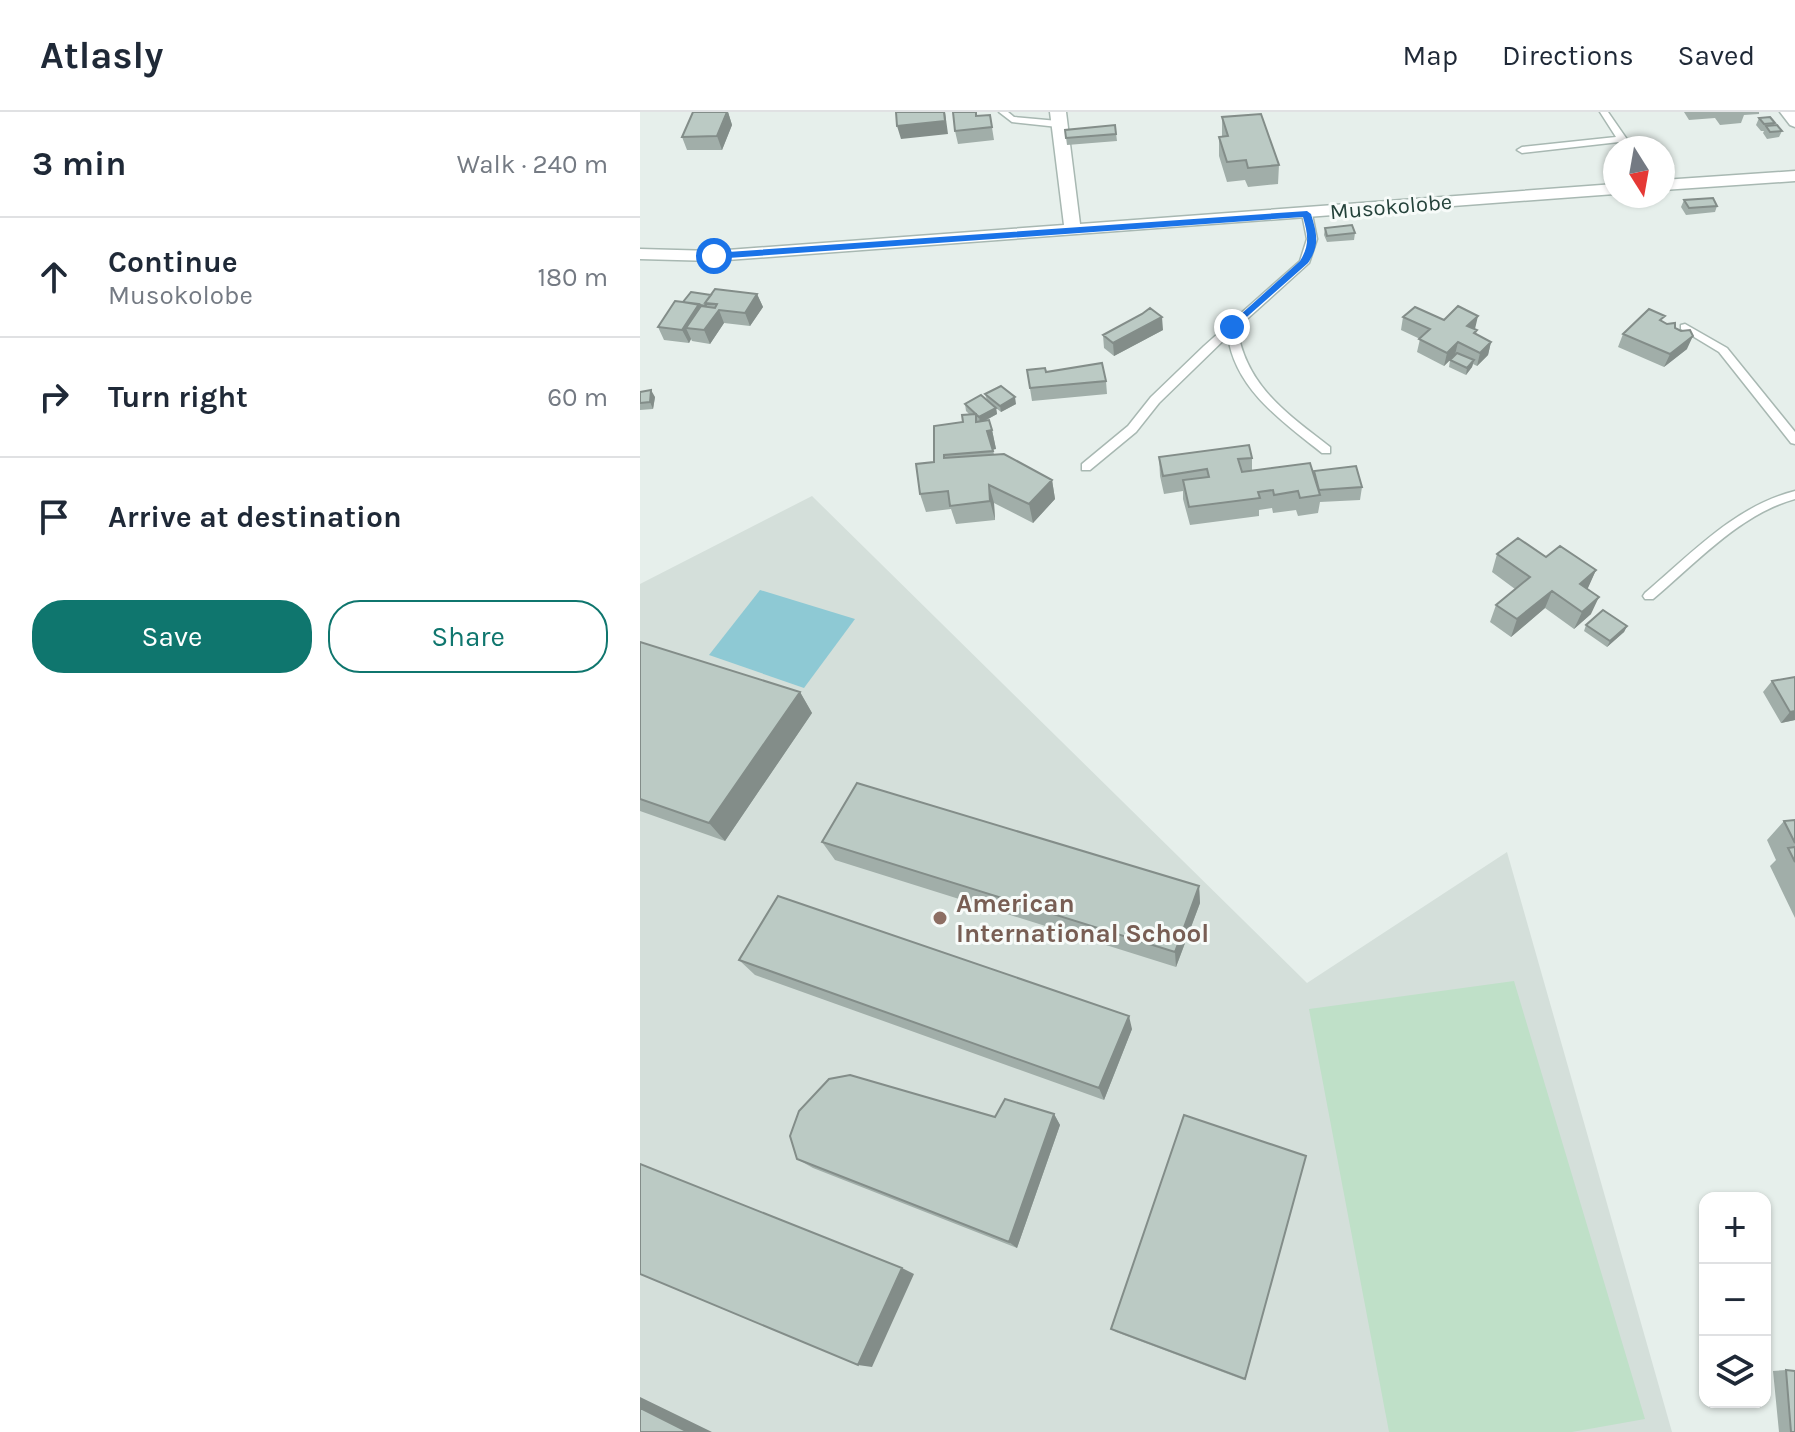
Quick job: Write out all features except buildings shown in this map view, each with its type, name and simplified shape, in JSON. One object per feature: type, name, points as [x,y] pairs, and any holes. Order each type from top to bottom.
[{"type":"street","points":[[1788,112],[1795,122]]},
{"type":"street","points":[[1058,118],[1073,231]]},
{"type":"street","points":[[1675,184],[1795,176]]},
{"type":"street","name":"Musokolobe","points":[[640,254],[714,256],[1603,190]]},
{"type":"lane","points":[[1003,112],[1012,119],[1058,118]]},
{"type":"lane","points":[[1604,112],[1620,136]]},
{"type":"lane","points":[[1522,150],[1603,145]]},
{"type":"lane","points":[[1086,467],[1132,429],[1155,400],[1304,263],[1311,251],[1313,237],[1307,214]]},
{"type":"lane","points":[[1232,327],[1233,348],[1245,374],[1271,406],[1326,450]]},
{"type":"lane","points":[[1685,327],[1723,350],[1795,440]]},
{"type":"lane","points":[[1649,596],[1759,507],[1781,496],[1795,495]]},
{"type":"shaded area","name":"American International School","points":[[812,496],[1307,983],[1507,852],[1672,1432],[640,1432],[640,584]]},
{"type":"green space","points":[[1514,981],[1645,1419],[1572,1432],[1389,1432],[1309,1009]]},
{"type":"water","points":[[760,590],[855,619],[804,688],[709,655]]},
{"type":"place","name":"American International School","points":[[940,918]]},
{"type":"route","points":[[714,256],[1307,214],[1313,237],[1311,251],[1304,263],[1232,327]]}]
